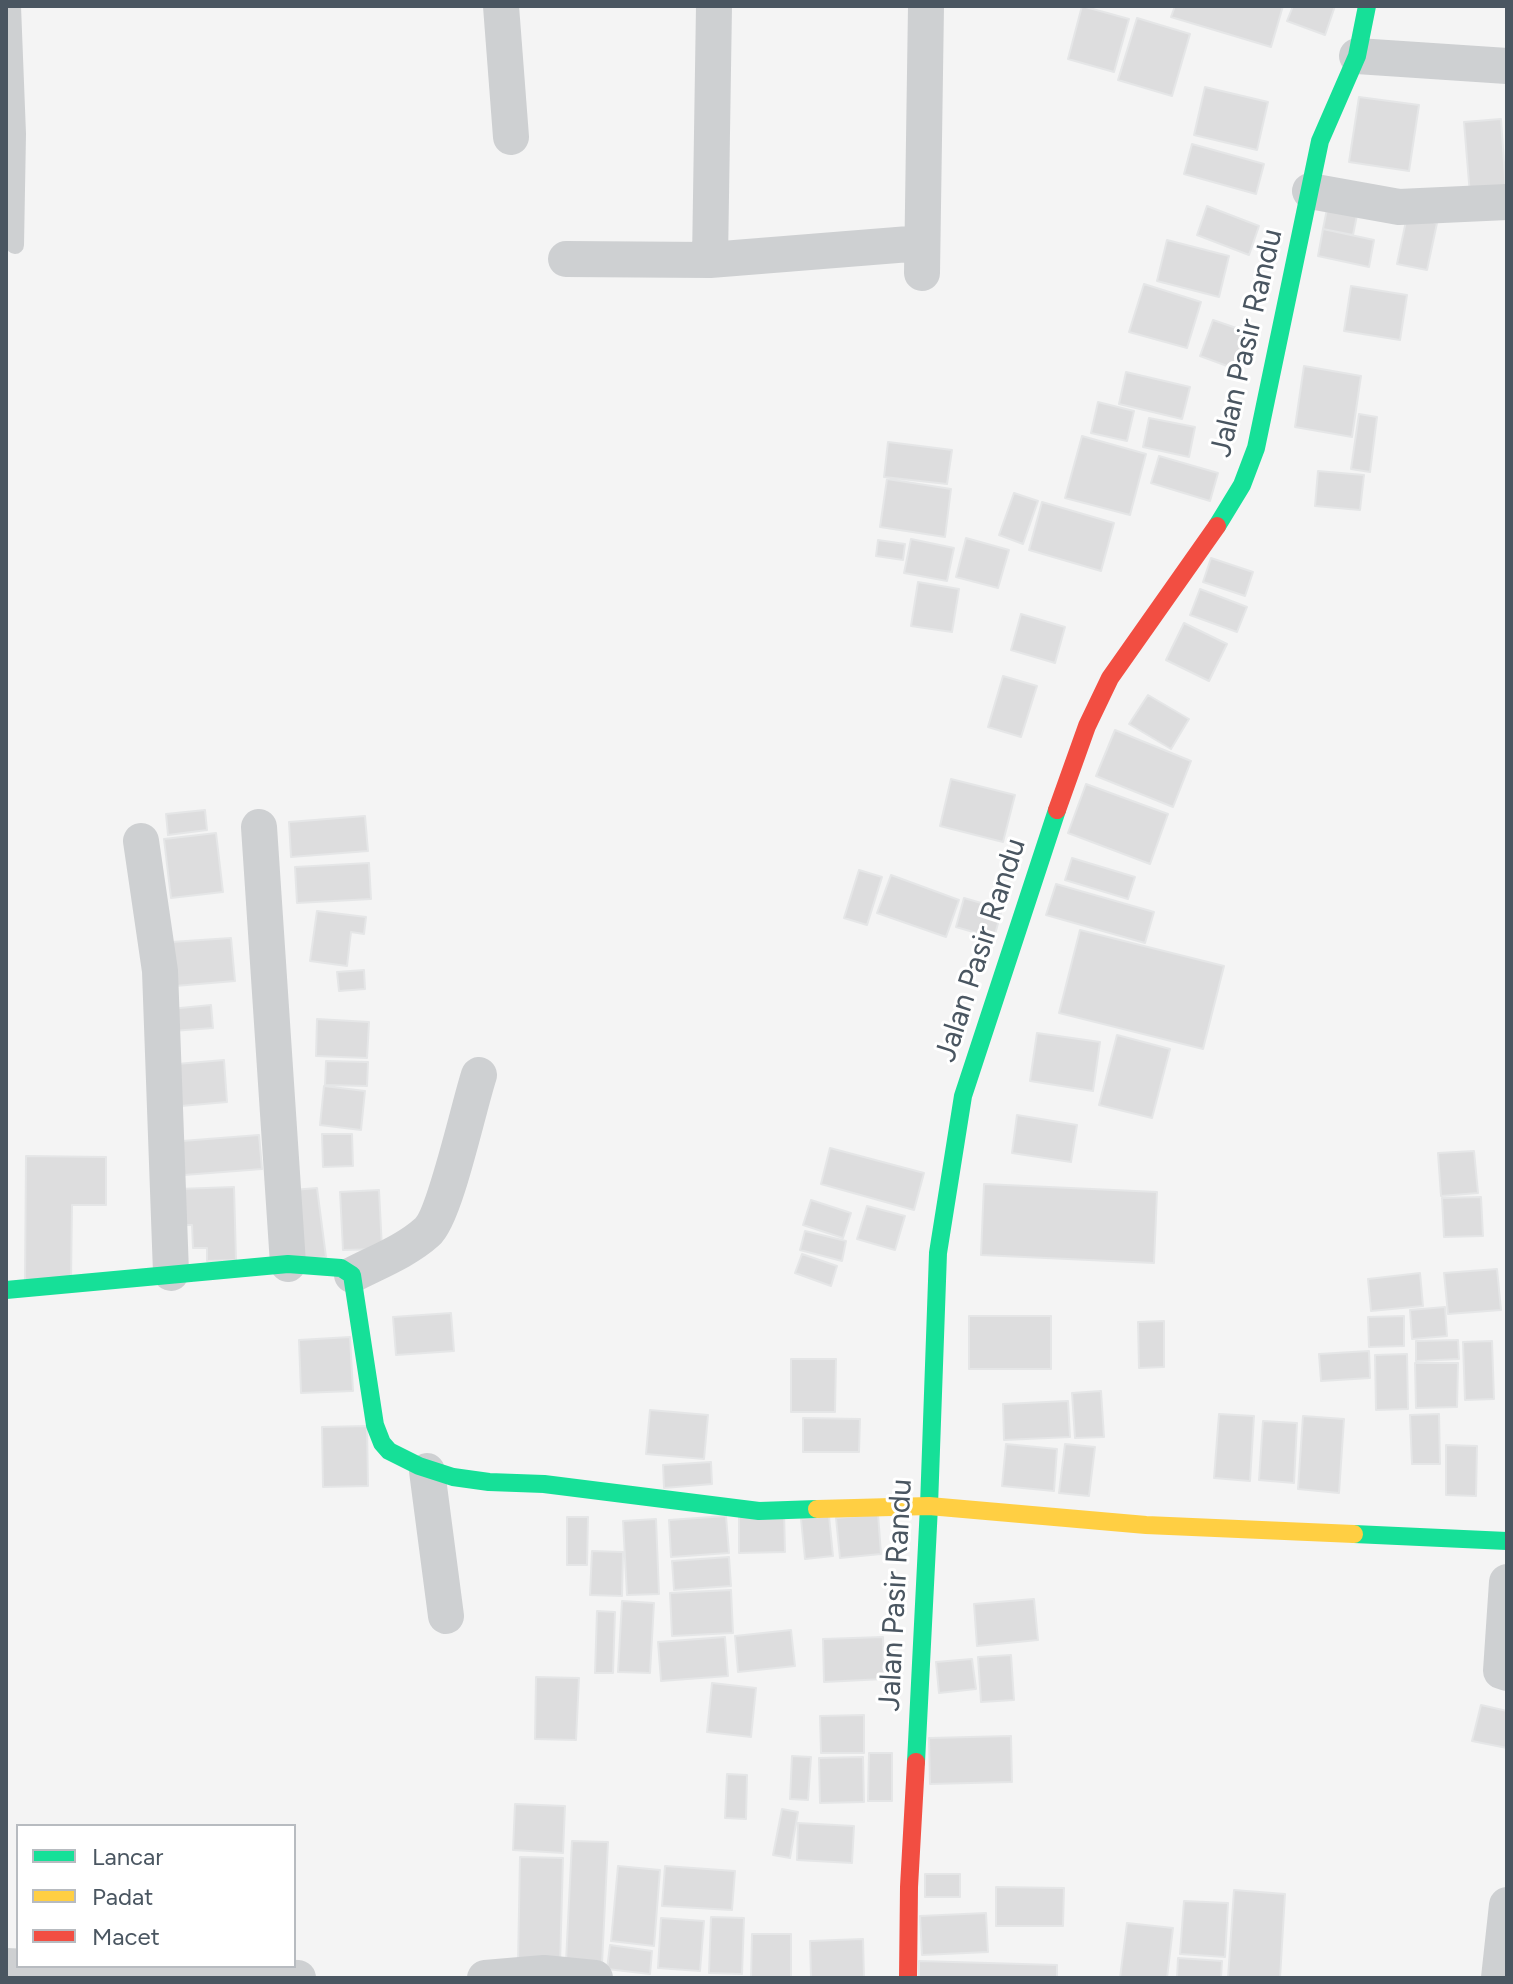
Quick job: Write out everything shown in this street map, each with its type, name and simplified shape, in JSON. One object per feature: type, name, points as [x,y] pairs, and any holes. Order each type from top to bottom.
[{"type":"street","points":[[501,6],[511,137]]},
{"type":"street","points":[[710,260],[714,6]]},
{"type":"street","points":[[566,259],[922,258],[926,6]]},
{"type":"street","name":"Jalan Pasir Randu","points":[[908,1978],[909,1887],[929,1506],[938,1253],[963,1096],[1033,877],[1087,726],[1110,678],[1211,536],[1242,485],[1251,460],[1320,141],[1357,56],[1367,6]]},
{"type":"street","points":[[1357,56],[1507,66]]},
{"type":"street","points":[[1310,191],[1399,207],[1507,202]]},
{"type":"street","points":[[259,827],[288,1264]]},
{"type":"street","points":[[141,841],[160,971],[171,1273]]},
{"type":"street","points":[[352,1275],[430,1231],[438,1216],[479,1075]]},
{"type":"street","points":[[6,1290],[288,1264],[341,1268],[352,1275],[379,1438],[386,1449],[427,1471],[452,1478],[544,1484],[759,1511],[929,1506],[1146,1525],[1507,1541]]},
{"type":"street","points":[[427,1471],[446,1616]]},
{"type":"street","points":[[1507,1582],[1500,1650],[1501,1671],[1507,1673]]},
{"type":"street","points":[[1499,1978],[1507,1905]]},
{"type":"street","points":[[25,1968],[82,1974],[298,1978]]},
{"type":"street","points":[[485,1978],[595,1978]]},
{"type":"lane","points":[[12,6],[17,134],[15,245]]},
{"type":"building","points":[[1082,6],[1129,19],[1114,72],[1068,59]]},
{"type":"building","points":[[1175,6],[1283,6],[1271,47],[1171,17]]},
{"type":"building","points":[[1293,6],[1335,6],[1325,35],[1287,21]]},
{"type":"building","points":[[1137,18],[1190,34],[1172,96],[1118,80]]},
{"type":"building","points":[[1205,87],[1268,102],[1257,150],[1194,135]]},
{"type":"building","points":[[1359,97],[1419,105],[1409,171],[1349,162]]},
{"type":"building","points":[[1501,119],[1506,192],[1470,195],[1464,122]]},
{"type":"building","points":[[1192,144],[1264,164],[1256,194],[1184,174]]},
{"type":"building","points":[[1329,199],[1359,205],[1353,235],[1323,229]]},
{"type":"building","points":[[1207,206],[1259,226],[1249,255],[1197,235]]},
{"type":"building","points":[[1407,216],[1437,223],[1427,270],[1397,264]]},
{"type":"building","points":[[1323,229],[1374,240],[1369,267],[1318,256]]},
{"type":"building","points":[[1167,240],[1229,256],[1219,297],[1157,281]]},
{"type":"building","points":[[1144,284],[1201,302],[1187,348],[1129,332]]},
{"type":"building","points":[[1351,286],[1407,295],[1400,340],[1344,331]]},
{"type":"building","points":[[1213,320],[1251,333],[1238,370],[1200,356]]},
{"type":"building","points":[[1304,366],[1361,376],[1352,437],[1295,427]]},
{"type":"building","points":[[1126,372],[1190,387],[1182,419],[1119,404]]},
{"type":"building","points":[[1098,402],[1134,411],[1127,441],[1091,433]]},
{"type":"building","points":[[1359,414],[1377,417],[1370,472],[1351,469]]},
{"type":"building","points":[[1149,418],[1195,427],[1189,457],[1143,447]]},
{"type":"building","points":[[1082,436],[1146,454],[1130,515],[1065,498]]},
{"type":"building","points":[[888,442],[952,450],[947,484],[884,477]]},
{"type":"building","points":[[1159,456],[1218,473],[1210,501],[1151,483]]},
{"type":"building","points":[[1318,471],[1364,475],[1360,510],[1315,506]]},
{"type":"building","points":[[887,479],[951,489],[945,537],[880,527]]},
{"type":"building","points":[[1014,493],[1038,501],[1023,544],[999,535]]},
{"type":"building","points":[[1042,502],[1114,523],[1101,571],[1029,550]]},
{"type":"building","points":[[966,538],[1009,550],[998,588],[956,577]]},
{"type":"building","points":[[911,539],[954,548],[947,581],[904,573]]},
{"type":"building","points":[[878,540],[905,544],[903,560],[876,556]]},
{"type":"building","points":[[1211,558],[1253,572],[1245,596],[1203,582]]},
{"type":"building","points":[[918,582],[959,589],[952,632],[911,626]]},
{"type":"building","points":[[1200,589],[1247,607],[1237,632],[1190,615]]},
{"type":"building","points":[[1021,614],[1065,627],[1055,663],[1011,650]]},
{"type":"building","points":[[1184,623],[1227,644],[1209,681],[1166,660]]},
{"type":"building","points":[[1003,676],[1037,686],[1021,737],[988,727]]},
{"type":"building","points":[[1148,695],[1189,719],[1171,749],[1129,724]]},
{"type":"building","points":[[1115,730],[1191,761],[1173,807],[1096,776]]},
{"type":"building","points":[[951,779],[1015,795],[1003,842],[940,826]]},
{"type":"building","points":[[1086,784],[1168,814],[1150,864],[1068,833]]},
{"type":"building","points":[[205,810],[207,830],[168,835],[166,814]]},
{"type":"building","points":[[365,816],[368,851],[291,857],[289,822]]},
{"type":"building","points":[[216,833],[223,892],[171,898],[164,839]]},
{"type":"building","points":[[1072,858],[1135,877],[1128,899],[1065,880]]},
{"type":"building","points":[[369,863],[371,899],[297,903],[295,867]]},
{"type":"building","points":[[859,870],[882,877],[867,925],[844,918]]},
{"type":"building","points":[[891,875],[959,900],[946,937],[877,913]]},
{"type":"building","points":[[1056,884],[1154,912],[1145,943],[1046,915]]},
{"type":"building","points":[[964,898],[1002,909],[994,938],[956,927]]},
{"type":"building","points":[[317,911],[366,917],[364,934],[351,932],[347,966],[310,961]]},
{"type":"building","points":[[1080,930],[1224,966],[1203,1049],[1059,1013]]},
{"type":"building","points":[[231,938],[235,981],[175,986],[171,942]]},
{"type":"building","points":[[364,970],[365,989],[339,991],[337,972]]},
{"type":"building","points":[[211,1005],[213,1028],[172,1031],[170,1009]]},
{"type":"building","points":[[317,1019],[369,1022],[367,1058],[316,1056]]},
{"type":"building","points":[[1037,1033],[1100,1042],[1093,1091],[1030,1081]]},
{"type":"building","points":[[1117,1035],[1170,1049],[1152,1118],[1099,1105]]},
{"type":"building","points":[[224,1060],[227,1102],[181,1106],[177,1064]]},
{"type":"building","points":[[326,1061],[368,1062],[367,1086],[325,1085]]},
{"type":"building","points":[[324,1086],[365,1091],[361,1130],[320,1125]]},
{"type":"building","points":[[1017,1115],[1077,1125],[1071,1162],[1012,1153]]},
{"type":"building","points":[[322,1134],[352,1134],[353,1166],[323,1167]]},
{"type":"building","points":[[259,1135],[262,1169],[171,1176],[169,1142]]},
{"type":"building","points":[[830,1148],[924,1173],[914,1210],[821,1184]]},
{"type":"building","points":[[1474,1151],[1478,1193],[1441,1196],[1438,1153]]},
{"type":"building","points":[[26,1156],[106,1157],[106,1205],[72,1205],[71,1282],[25,1282]]},
{"type":"building","points":[[984,1184],[1157,1192],[1154,1263],[981,1255]]},
{"type":"building","points":[[234,1187],[236,1260],[207,1261],[207,1248],[193,1248],[192,1225],[179,1225],[178,1189]]},
{"type":"building","points":[[317,1188],[326,1257],[301,1260],[293,1190]]},
{"type":"building","points":[[379,1190],[382,1249],[343,1250],[340,1192]]},
{"type":"building","points":[[1481,1197],[1483,1236],[1444,1237],[1442,1198]]},
{"type":"building","points":[[811,1200],[851,1213],[843,1238],[803,1225]]},
{"type":"building","points":[[867,1206],[905,1216],[895,1250],[857,1239]]},
{"type":"building","points":[[805,1231],[846,1241],[842,1261],[800,1250]]},
{"type":"building","points":[[802,1254],[837,1266],[831,1286],[795,1273]]},
{"type":"building","points":[[1497,1269],[1501,1310],[1448,1314],[1444,1273]]},
{"type":"building","points":[[1420,1273],[1423,1306],[1371,1311],[1368,1279]]},
{"type":"building","points":[[1445,1307],[1447,1336],[1412,1339],[1410,1310]]},
{"type":"building","points":[[451,1313],[454,1351],[396,1355],[393,1317]]},
{"type":"building","points":[[969,1316],[1051,1316],[1051,1369],[969,1369]]},
{"type":"building","points":[[1404,1316],[1404,1346],[1369,1347],[1368,1317]]},
{"type":"building","points":[[1164,1321],[1164,1367],[1139,1368],[1138,1322]]},
{"type":"building","points":[[350,1337],[353,1391],[301,1393],[299,1340]]},
{"type":"building","points":[[1458,1340],[1459,1359],[1416,1361],[1416,1341]]},
{"type":"building","points":[[1492,1341],[1494,1399],[1465,1400],[1463,1342]]},
{"type":"building","points":[[1369,1351],[1370,1378],[1321,1381],[1319,1354]]},
{"type":"building","points":[[1407,1354],[1408,1409],[1376,1410],[1375,1355]]},
{"type":"building","points":[[791,1359],[836,1359],[835,1412],[791,1412]]},
{"type":"building","points":[[1415,1363],[1458,1363],[1457,1407],[1416,1408]]},
{"type":"building","points":[[1101,1391],[1104,1437],[1075,1438],[1072,1393]]},
{"type":"building","points":[[1068,1401],[1070,1437],[1004,1440],[1003,1404]]},
{"type":"building","points":[[650,1410],[708,1415],[704,1459],[646,1454]]},
{"type":"building","points":[[1219,1414],[1254,1416],[1250,1481],[1214,1478]]},
{"type":"building","points":[[1439,1414],[1440,1464],[1412,1464],[1410,1415]]},
{"type":"building","points":[[1303,1416],[1344,1419],[1339,1493],[1298,1489]]},
{"type":"building","points":[[803,1418],[860,1419],[859,1452],[803,1452]]},
{"type":"building","points":[[1263,1421],[1297,1423],[1294,1483],[1259,1480]]},
{"type":"building","points":[[367,1426],[368,1486],[323,1487],[322,1427]]},
{"type":"building","points":[[1006,1444],[1057,1449],[1054,1491],[1002,1486]]},
{"type":"building","points":[[1065,1444],[1095,1447],[1089,1496],[1059,1493]]},
{"type":"building","points":[[1446,1445],[1477,1446],[1476,1496],[1446,1495]]},
{"type":"building","points":[[711,1462],[712,1484],[664,1488],[663,1465]]},
{"type":"building","points":[[784,1511],[785,1552],[739,1553],[739,1512]]},
{"type":"building","points":[[878,1514],[881,1554],[840,1558],[836,1518]]},
{"type":"building","points":[[726,1516],[729,1553],[671,1557],[669,1520]]},
{"type":"building","points":[[829,1516],[833,1556],[805,1559],[801,1519]]},
{"type":"building","points":[[567,1517],[588,1517],[587,1565],[567,1565]]},
{"type":"building","points":[[656,1519],[659,1594],[627,1595],[623,1521]]},
{"type":"building","points":[[592,1551],[623,1552],[622,1596],[590,1595]]},
{"type":"building","points":[[729,1557],[731,1586],[674,1590],[672,1561]]},
{"type":"building","points":[[731,1590],[733,1633],[672,1636],[670,1593]]},
{"type":"building","points":[[1034,1599],[1038,1640],[977,1646],[974,1604]]},
{"type":"building","points":[[622,1601],[654,1603],[650,1673],[618,1672]]},
{"type":"building","points":[[597,1611],[615,1612],[613,1673],[595,1673]]},
{"type":"building","points":[[791,1630],[795,1666],[738,1672],[735,1636]]},
{"type":"building","points":[[725,1637],[728,1676],[661,1681],[658,1642]]},
{"type":"building","points":[[883,1637],[884,1679],[824,1682],[823,1639]]},
{"type":"building","points":[[1011,1655],[1014,1700],[981,1702],[978,1657]]},
{"type":"building","points":[[972,1659],[976,1689],[939,1693],[936,1662]]},
{"type":"building","points":[[536,1677],[579,1678],[576,1740],[535,1739]]},
{"type":"building","points":[[712,1683],[756,1688],[751,1737],[707,1732]]},
{"type":"building","points":[[1481,1705],[1507,1711],[1507,1748],[1472,1741]]},
{"type":"building","points":[[864,1715],[864,1753],[821,1753],[820,1716]]},
{"type":"building","points":[[1011,1736],[1012,1782],[930,1784],[929,1738]]},
{"type":"building","points":[[869,1753],[892,1753],[892,1801],[868,1801]]},
{"type":"building","points":[[792,1756],[811,1757],[808,1800],[790,1799]]},
{"type":"building","points":[[863,1757],[864,1802],[820,1803],[819,1758]]},
{"type":"building","points":[[727,1774],[747,1775],[746,1819],[725,1818]]},
{"type":"building","points":[[515,1804],[565,1806],[563,1853],[513,1850]]},
{"type":"building","points":[[782,1809],[798,1812],[790,1858],[773,1855]]},
{"type":"building","points":[[798,1823],[854,1826],[852,1863],[797,1860]]},
{"type":"building","points":[[572,1841],[608,1842],[602,1964],[566,1962]]},
{"type":"building","points":[[520,1857],[563,1858],[560,1965],[518,1964]]},
{"type":"building","points":[[618,1866],[660,1870],[654,1946],[611,1941]]},
{"type":"building","points":[[665,1866],[735,1871],[732,1910],[662,1906]]},
{"type":"building","points":[[925,1874],[960,1874],[960,1897],[925,1897]]},
{"type":"building","points":[[996,1887],[1064,1888],[1063,1926],[996,1926]]},
{"type":"building","points":[[1234,1890],[1285,1894],[1280,1978],[1228,1978]]},
{"type":"building","points":[[1184,1901],[1228,1903],[1225,1957],[1180,1954]]},
{"type":"building","points":[[986,1913],[988,1952],[922,1955],[920,1916]]},
{"type":"building","points":[[711,1917],[744,1918],[742,1974],[709,1973]]},
{"type":"building","points":[[661,1918],[704,1921],[700,1971],[658,1968]]},
{"type":"building","points":[[1127,1923],[1173,1928],[1167,1978],[1120,1978]]},
{"type":"building","points":[[752,1934],[791,1934],[791,1978],[751,1978]]},
{"type":"building","points":[[863,1939],[864,1978],[811,1978],[810,1941]]},
{"type":"building","points":[[610,1945],[652,1951],[650,1974],[607,1969]]},
{"type":"building","points":[[1178,1958],[1222,1961],[1221,1978],[1177,1978]]},
{"type":"building","points":[[919,1961],[1057,1965],[1057,1978],[919,1978]]},
{"type":"traffic: fast","points":[[1217,526],[1242,485],[1256,448],[1320,141],[1357,56],[1367,6]]},
{"type":"traffic: fast","points":[[916,1762],[938,1253],[963,1096],[1057,810]]},
{"type":"traffic: fast","points":[[6,1290],[288,1264],[341,1268],[352,1275],[375,1425],[389,1451],[419,1466],[453,1477],[489,1482],[544,1484],[759,1511],[817,1509]]},
{"type":"traffic: fast","points":[[1354,1534],[1507,1541]]},
{"type":"traffic: slow","points":[[817,1509],[929,1506],[1146,1525],[1354,1534]]},
{"type":"traffic: jam","points":[[1057,810],[1087,726],[1110,678],[1217,526]]},
{"type":"traffic: jam","points":[[908,1978],[916,1762]]}]
